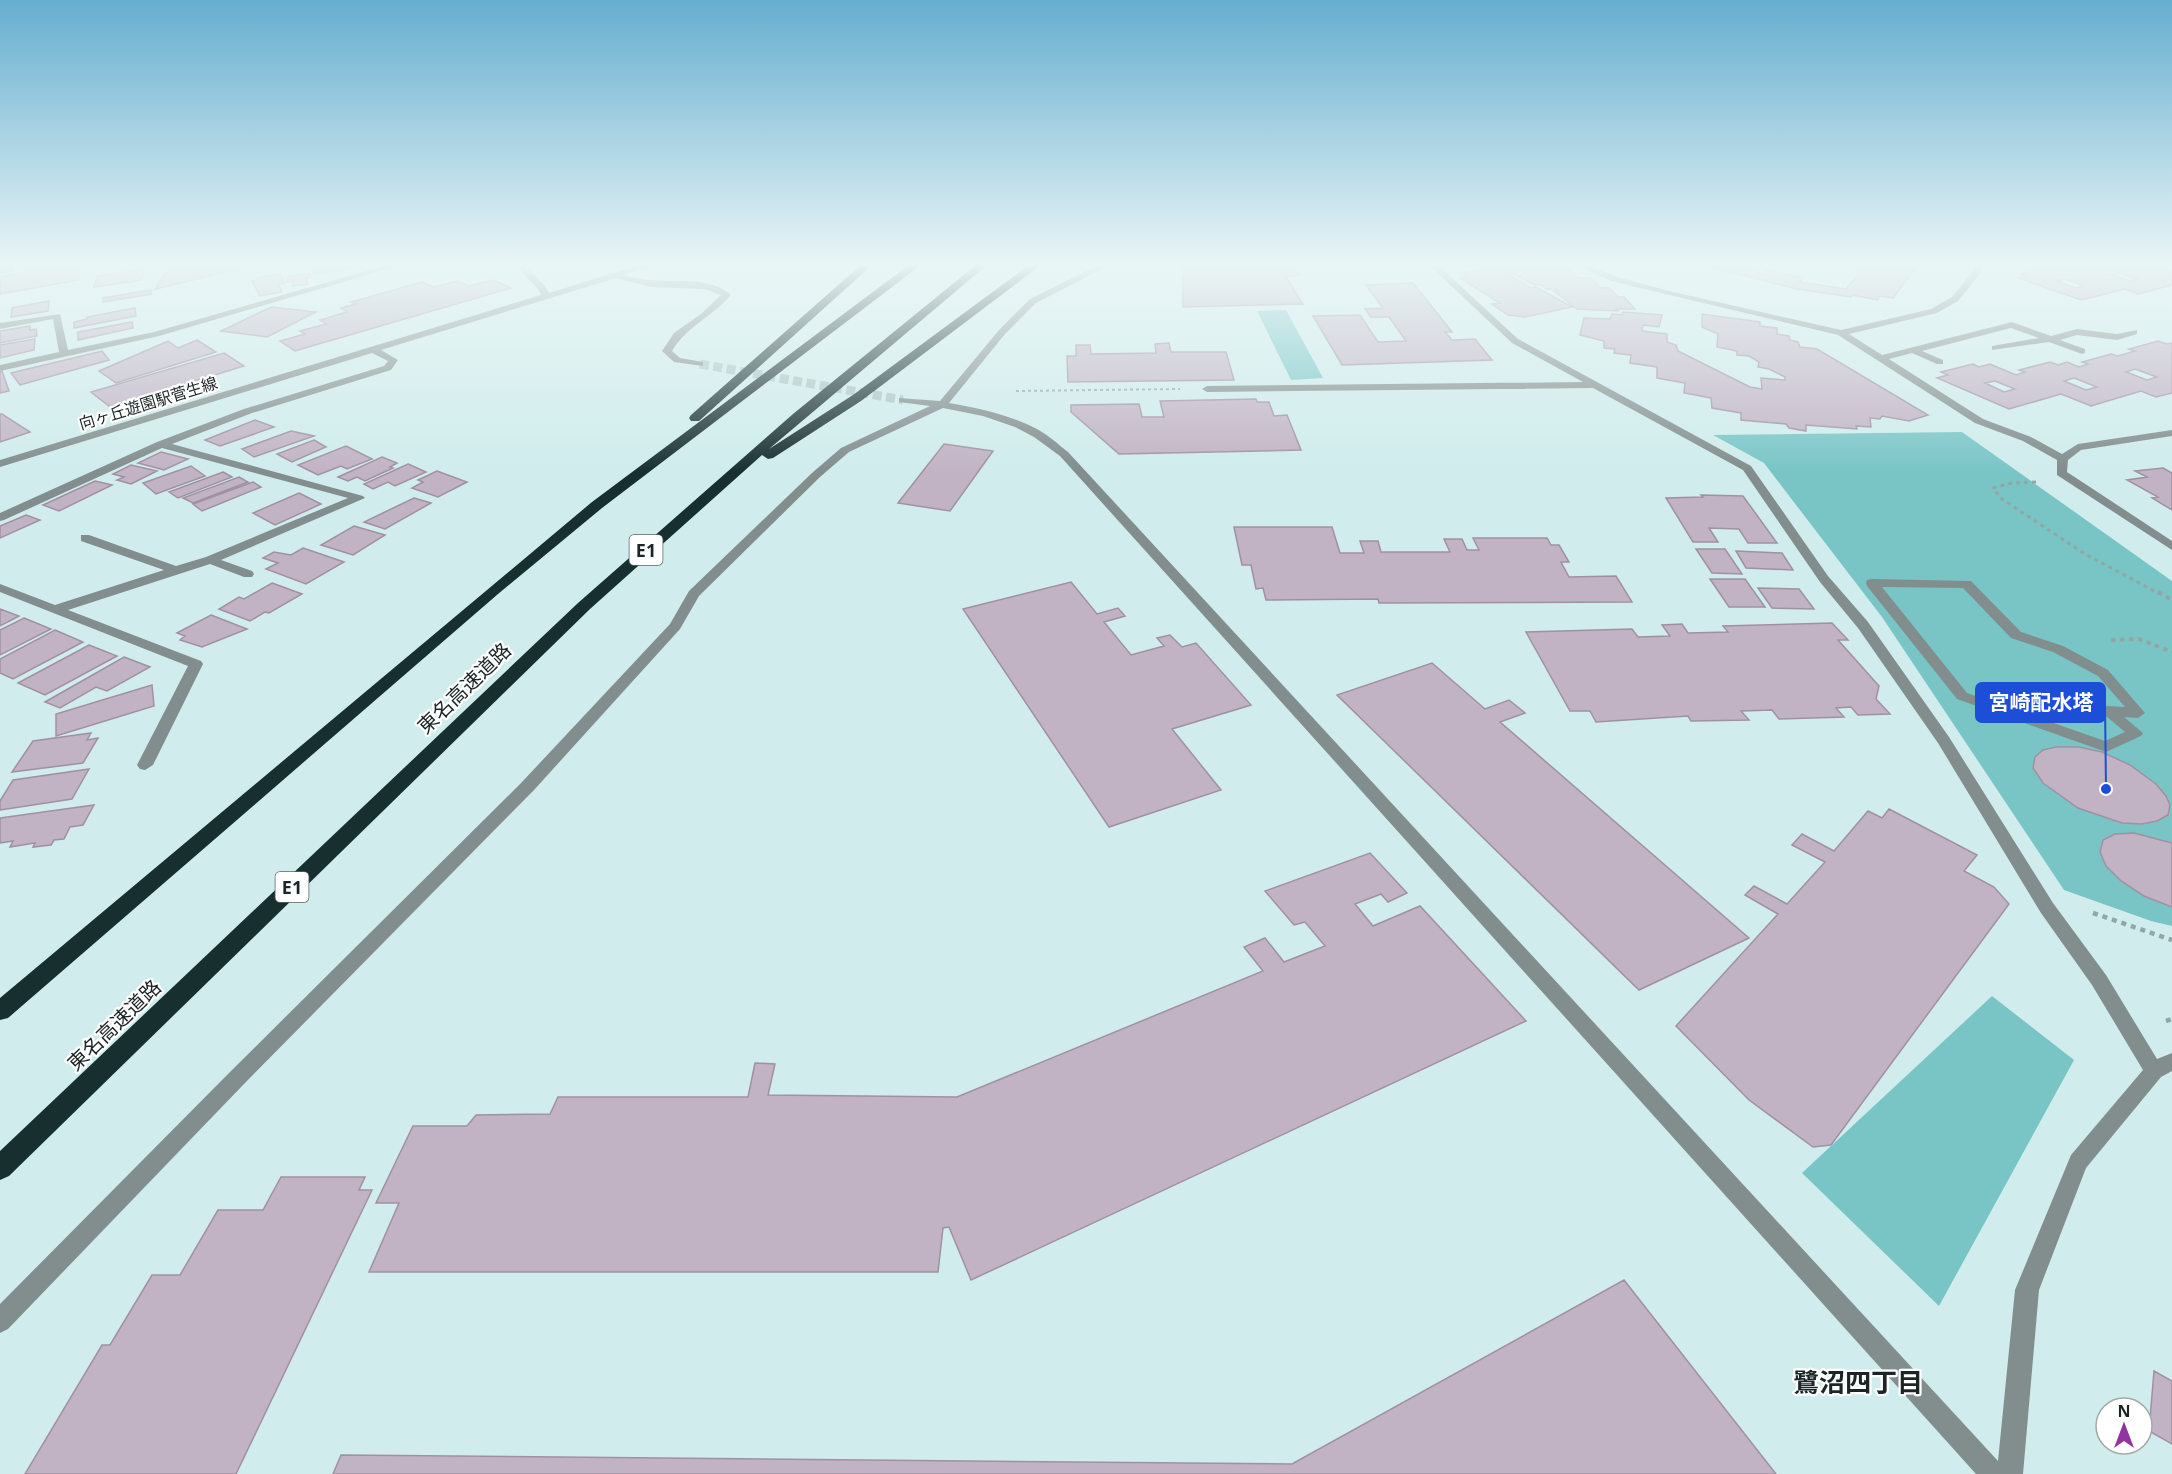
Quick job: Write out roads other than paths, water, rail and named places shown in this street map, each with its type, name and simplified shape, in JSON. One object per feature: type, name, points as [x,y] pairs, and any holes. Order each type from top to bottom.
[{"type":"highway","points":[[0,1011],[597,505],[790,334]]},
{"type":"highway","points":[[597,505],[824,334]]},
{"type":"highway","name":"東名高速道路","points":[[0,1168],[584,606],[708,494],[900,334]]},
{"type":"highway","points":[[708,494],[856,398],[943,334]]},
{"type":"street","points":[[60,334],[64,352]]},
{"type":"street","points":[[0,368],[64,352],[157,334]]},
{"type":"street","name":"向ヶ丘遊園駅菅生線","points":[[0,464],[427,334]]},
{"type":"street","points":[[679,334],[667,351],[677,360],[700,364]]},
{"type":"street","points":[[0,1321],[236,1079],[528,786],[675,626],[694,594],[845,450],[948,398],[1001,334]]},
{"type":"street","points":[[1507,334],[1515,341],[1747,468],[1824,579],[1863,625],[1944,740],[2038,893],[2163,1066],[2078,1162],[2027,1290],[2010,1474]]},
{"type":"street","points":[[1842,334],[1978,421],[2026,440],[2063,459]]},
{"type":"street","points":[[1882,358],[1978,334]]},
{"type":"street","points":[[2036,334],[2082,351]]},
{"type":"street","points":[[1995,348],[2070,334]]},
{"type":"street","points":[[2091,334],[2117,337],[2127,334]]},
{"type":"street","points":[[1965,337],[2013,356]]},
{"type":"street","points":[[0,518],[161,444],[248,411],[388,368],[393,360],[374,350]]},
{"type":"street","points":[[1913,350],[1940,362]]},
{"type":"street","points":[[1207,389],[1595,385]]},
{"type":"street","points":[[903,400],[948,398],[1035,433],[1064,454],[1993,1474]]},
{"type":"street","points":[[2172,434],[2078,447],[2063,459],[2061,473],[2172,546]]},
{"type":"street","points":[[56,609],[210,560],[359,498],[161,444]]},
{"type":"street","points":[[85,538],[176,570]]},
{"type":"street","points":[[210,560],[248,574]]},
{"type":"street","points":[[1872,583],[1966,584],[2016,635],[2058,649],[2103,673],[2138,713],[2107,711],[2136,734],[2106,747],[1962,696],[1872,583]]},
{"type":"street","points":[[0,588],[196,664],[145,765]]},
{"type":"tunnel","points":[[700,364],[903,400]]},
{"type":"place","name":"宮崎配水塔","points":[[2106,789]]},
{"type":"district","name":"鷺沼四丁目","points":[[1858,1382]]}]
